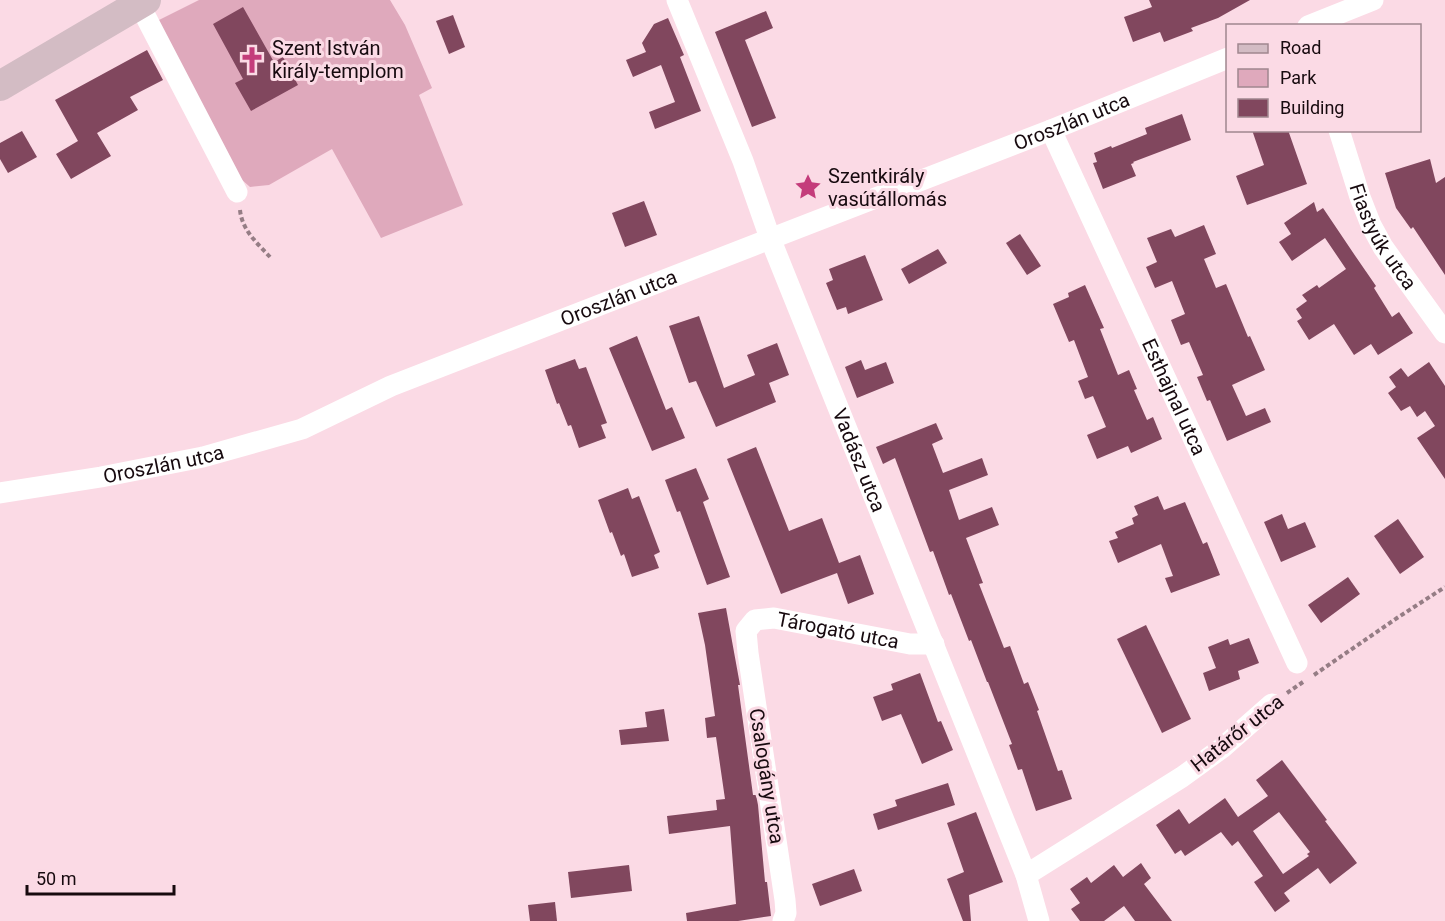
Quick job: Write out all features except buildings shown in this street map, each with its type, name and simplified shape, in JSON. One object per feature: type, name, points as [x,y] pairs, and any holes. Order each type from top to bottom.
[{"type":"street","name":"Vadász utca","points":[[677,0],[1026,875],[1039,921]]},
{"type":"street","points":[[1313,24],[1373,0]]},
{"type":"street","points":[[0,86],[142,2],[237,192]]},
{"type":"street","name":"Oroszlán utca","points":[[0,493],[101,477],[203,457],[302,429],[391,386],[1051,130],[1226,58]]},
{"type":"street","name":"Esthajnal utca","points":[[1051,130],[1297,663]]},
{"type":"street","name":"Fiastyúk utca","points":[[1340,132],[1371,225],[1383,247],[1445,333]]},
{"type":"street","name":"Tárogató utca","points":[[746,631],[755,620],[774,618],[910,645],[934,644]]},
{"type":"street","name":"Csalogány utca","points":[[746,631],[785,900],[786,913],[783,921]]},
{"type":"street","name":"Határőr utca","points":[[1026,875],[1182,777],[1222,748],[1272,704]]},
{"type":"path","points":[[237,192],[241,216],[250,235],[270,257]]},
{"type":"path","name":"Határőr utca","points":[[1272,704],[1445,587]]},
{"type":"green space","points":[[199,0],[390,0],[405,25],[432,88],[419,95],[463,205],[381,238],[332,149],[269,185],[250,187],[241,179],[157,21]]},
{"type":"place","name":"Szent István király-templom","points":[[252,60]]},
{"type":"place","name":"Szentkirály vasútállomás","points":[[808,187]]}]
